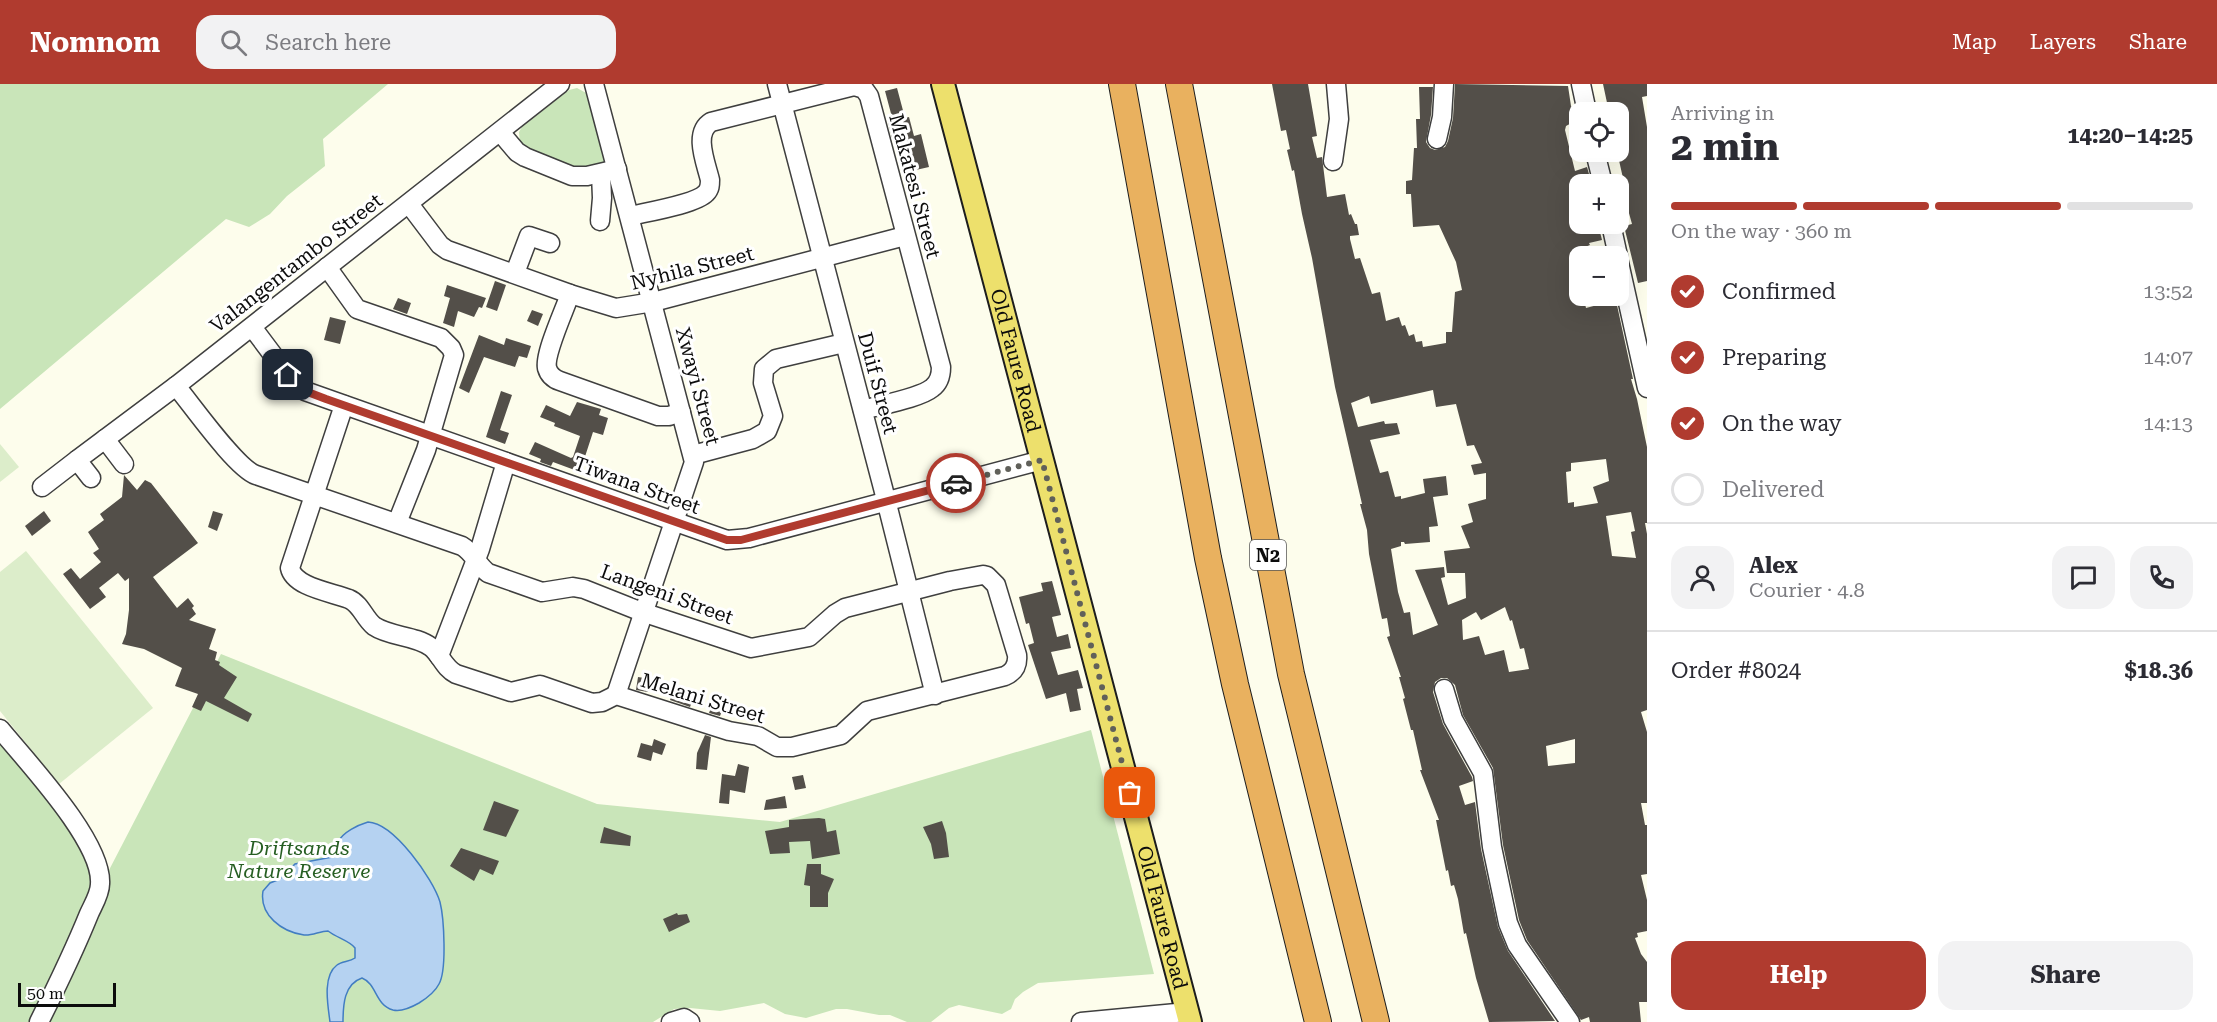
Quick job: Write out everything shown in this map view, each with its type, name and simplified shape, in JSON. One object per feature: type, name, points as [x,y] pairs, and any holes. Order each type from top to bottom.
[{"type":"highway","points":[[1122,84],[1208,558],[1238,696],[1318,1022]]},
{"type":"highway","name":"N2","points":[[1179,84],[1291,674],[1376,1022]]},
{"type":"main road","name":"Old Faure Road","points":[[943,84],[1188,1017]]},
{"type":"street","name":"Valangentambo Street","points":[[42,487],[252,327],[560,84]]},
{"type":"street","name":"Xwayi Street","points":[[594,84],[609,172],[630,216],[693,455],[693,471],[642,612],[616,694]]},
{"type":"street","name":"Duif Street","points":[[777,84],[935,695]]},
{"type":"street","points":[[1333,161],[1339,119],[1336,84]]},
{"type":"street","points":[[1437,139],[1442,117],[1443,84]]},
{"type":"street","points":[[1581,84],[1585,102]]},
{"type":"street","name":"Makatesi Street","points":[[630,216],[696,200],[708,192],[710,180],[701,137],[706,125],[711,122],[854,86],[867,91],[941,367],[941,375],[937,384],[924,393],[863,410]]},
{"type":"street","points":[[500,132],[517,152],[525,157],[572,176],[609,172],[600,221]]},
{"type":"street","name":"Nyhila Street","points":[[409,204],[443,248],[570,294],[619,309],[905,236]]},
{"type":"street","points":[[515,273],[529,236],[549,243]]},
{"type":"street","points":[[327,267],[357,309],[441,339],[451,348],[454,361],[430,435],[397,523]]},
{"type":"street","points":[[570,294],[547,356],[551,376],[661,417],[681,412]]},
{"type":"street","points":[[1629,306],[1647,388]]},
{"type":"street","name":"Tiwana Street","points":[[252,327],[298,386],[305,391],[733,541],[1042,460]]},
{"type":"street","points":[[693,455],[753,439],[767,432],[773,416],[763,383],[764,369],[776,359],[844,343]]},
{"type":"street","name":"Langeni Street","points":[[176,386],[246,470],[462,546],[488,573],[540,592],[579,587],[642,612],[751,648],[806,638],[845,608],[977,575],[987,576],[996,585],[1017,655],[1015,668]]},
{"type":"street","name":"Melani Street","points":[[344,405],[312,494],[290,568],[291,574],[299,582],[351,600],[373,625],[428,645],[452,672],[507,691],[540,685],[595,703],[616,694],[718,727],[758,736],[773,746],[781,748],[805,745],[838,736],[867,711],[1005,676],[1015,668]]},
{"type":"street","points":[[105,440],[124,464]]},
{"type":"street","points":[[76,460],[91,478]]},
{"type":"street","points":[[439,656],[476,559],[507,462]]},
{"type":"street","points":[[1444,689],[1453,719],[1483,773],[1492,847],[1508,923],[1517,945],[1570,1022]]},
{"type":"street","points":[[0,729],[82,833],[100,870],[100,887],[74,952],[39,1022]]},
{"type":"street","points":[[1081,1022],[1188,1017]]},
{"type":"street","points":[[671,1022],[684,1018],[690,1022]]},
{"type":"green space","points":[[0,84],[388,84],[323,139],[325,166],[287,196],[270,214],[249,227],[226,219],[0,409]]},
{"type":"green space","points":[[577,88],[588,94],[607,160],[599,166],[577,168],[564,166],[539,156],[520,144],[519,132],[522,127],[569,90]]},
{"type":"green space","points":[[0,444],[19,467],[0,482]]},
{"type":"green space","points":[[26,551],[153,708],[59,784],[0,711],[0,572]]},
{"type":"green space","name":"Driftsands Nature Reserve","points":[[221,654],[597,804],[780,822],[1091,730],[1154,974],[1038,983],[1023,992],[1015,999],[1011,1009],[1002,1014],[959,1005],[949,1008],[931,1022],[907,1022],[890,1015],[847,1009],[836,1009],[806,1018],[785,1014],[764,1003],[720,1011],[674,1009],[653,1022],[0,1022],[0,737],[107,874]]},
{"type":"water","points":[[368,822],[378,825],[400,842],[421,867],[436,892],[440,902],[444,931],[442,977],[430,995],[403,1010],[393,1010],[383,1004],[371,985],[362,978],[351,985],[348,990],[344,1002],[343,1022],[330,1022],[327,992],[329,976],[337,965],[355,958],[355,948],[328,931],[304,935],[280,926],[268,915],[263,900],[263,891],[295,864],[332,857],[343,835]]},
{"type":"building","points":[[1272,84],[1308,84],[1317,136],[1312,137],[1317,158],[1322,157],[1327,197],[1345,194],[1349,215],[1351,214],[1357,224],[1359,235],[1350,236],[1355,259],[1360,258],[1372,294],[1380,292],[1386,321],[1399,317],[1409,336],[1414,334],[1416,342],[1422,341],[1423,347],[1446,343],[1446,332],[1452,332],[1455,292],[1462,290],[1456,262],[1439,225],[1413,227],[1411,194],[1406,194],[1406,181],[1412,180],[1414,148],[1417,148],[1416,119],[1420,119],[1419,87],[1433,87],[1426,142],[1430,148],[1435,150],[1445,147],[1448,141],[1453,118],[1455,84],[1568,86],[1570,102],[1569,124],[1565,130],[1569,146],[1569,162],[1573,162],[1575,171],[1587,167],[1589,174],[1569,174],[1569,234],[1600,234],[1602,240],[1589,243],[1588,246],[1569,246],[1569,306],[1586,306],[1586,308],[1617,306],[1647,447],[1647,523],[1645,523],[1647,534],[1647,710],[1641,712],[1647,732],[1647,803],[1641,803],[1645,825],[1647,825],[1647,874],[1641,875],[1647,900],[1647,931],[1637,933],[1638,937],[1635,938],[1647,962],[1647,1002],[1639,1002],[1641,1022],[1590,1022],[1589,1017],[1581,1020],[1527,940],[1519,920],[1503,845],[1493,768],[1463,715],[1455,685],[1447,678],[1441,678],[1435,682],[1433,692],[1443,724],[1472,777],[1473,781],[1459,786],[1465,805],[1475,802],[1481,849],[1498,927],[1508,951],[1555,1021],[1489,1022],[1466,933],[1464,934],[1458,899],[1454,885],[1451,886],[1448,870],[1446,871],[1436,820],[1439,820],[1420,770],[1422,770],[1413,730],[1411,730],[1403,699],[1405,698],[1399,677],[1401,677],[1387,637],[1390,636],[1387,618],[1382,619],[1369,554],[1367,530],[1360,504],[1362,504],[1335,387],[1294,170],[1292,171],[1287,150],[1290,149],[1286,130],[1281,131]],"holes":[[[1433,390],[1436,407],[1456,404],[1467,446],[1474,445],[1482,463],[1471,465],[1474,475],[1486,473],[1486,499],[1468,504],[1473,522],[1461,526],[1470,548],[1444,551],[1447,573],[1465,573],[1466,598],[1448,605],[1441,578],[1445,577],[1444,567],[1415,570],[1438,625],[1413,635],[1410,612],[1404,613],[1398,592],[1391,549],[1401,546],[1401,542],[1405,544],[1430,542],[1429,527],[1438,526],[1433,497],[1448,495],[1446,476],[1423,479],[1425,493],[1401,499],[1401,496],[1395,497],[1388,471],[1380,473],[1370,440],[1400,434],[1397,423],[1385,424],[1384,421],[1358,427],[1351,403],[1369,396],[1371,404]],[[1606,459],[1609,481],[1593,487],[1598,503],[1574,507],[1574,502],[1568,503],[1566,472],[1571,471],[1571,463]],[[1631,512],[1635,531],[1631,532],[1636,558],[1612,556],[1606,516]],[[1505,607],[1510,621],[1512,620],[1520,649],[1524,648],[1529,669],[1509,672],[1504,650],[1485,655],[1479,636],[1463,640],[1462,620],[1476,612],[1481,620]],[[1575,739],[1575,763],[1548,766],[1546,746]]]},
{"type":"building","points":[[1603,84],[1647,84],[1647,96],[1642,97],[1647,127],[1647,281],[1638,283],[1626,234],[1629,234],[1629,225],[1632,224],[1629,213],[1629,174],[1622,174],[1619,162],[1629,162],[1629,102],[1607,102]]},
{"type":"building","points":[[897,88],[905,118],[909,117],[914,136],[921,134],[929,167],[907,172],[903,159],[909,157],[903,135],[892,138],[888,122],[893,121],[885,91]]},
{"type":"building","points":[[495,281],[506,285],[497,311],[486,307]]},
{"type":"building","points":[[447,285],[486,298],[482,308],[479,307],[474,317],[458,311],[454,327],[443,323],[450,298],[444,296]]},
{"type":"building","points":[[398,298],[411,303],[407,314],[393,309]]},
{"type":"building","points":[[532,310],[543,314],[538,326],[527,321]]},
{"type":"building","points":[[330,317],[346,321],[340,344],[324,340]]},
{"type":"building","points":[[479,335],[504,345],[506,338],[531,346],[527,358],[519,356],[515,367],[484,357],[469,393],[459,388]]},
{"type":"building","points":[[501,391],[512,395],[500,430],[509,433],[505,444],[486,437]]},
{"type":"building","points":[[577,402],[601,409],[599,415],[608,418],[603,435],[593,432],[580,472],[553,462],[551,466],[529,454],[535,442],[573,457],[580,436],[554,426],[555,423],[540,417],[546,405],[570,416]]},
{"type":"building","points":[[124,475],[137,490],[145,480],[151,483],[198,543],[153,577],[177,608],[188,598],[196,614],[189,620],[216,629],[209,649],[217,652],[215,660],[220,662],[219,665],[237,677],[224,698],[252,714],[248,722],[206,701],[201,711],[192,707],[198,694],[175,686],[182,668],[144,649],[122,644],[126,634],[129,610],[129,578],[125,581],[118,573],[99,588],[106,597],[90,609],[63,574],[71,568],[80,579],[101,562],[93,553],[99,549],[88,532],[104,520],[100,514],[122,497]]},
{"type":"building","points":[[44,511],[51,521],[32,536],[25,526]]},
{"type":"building","points":[[213,511],[223,514],[217,531],[208,527]]},
{"type":"building","points":[[1052,581],[1061,615],[1052,617],[1057,637],[1068,634],[1071,648],[1051,652],[1058,675],[1078,670],[1083,688],[1077,689],[1081,710],[1070,712],[1066,693],[1046,699],[1028,645],[1034,643],[1019,597],[1043,591],[1041,583]]},
{"type":"building","points":[[638,677],[650,679],[648,692],[636,690]]},
{"type":"building","points":[[673,690],[694,696],[690,707],[670,700]]},
{"type":"building","points":[[713,702],[724,706],[720,716],[709,713]]},
{"type":"building","points":[[705,735],[711,737],[707,770],[696,769],[697,753]]},
{"type":"building","points":[[654,739],[666,744],[662,755],[653,752],[651,761],[637,757],[641,743],[652,746]]},
{"type":"building","points":[[738,764],[749,767],[745,793],[730,790],[729,804],[719,803],[722,774],[735,776]]},
{"type":"building","points":[[803,775],[806,788],[795,790],[792,777]]},
{"type":"building","points":[[785,796],[787,808],[764,810],[766,800]]},
{"type":"building","points":[[494,801],[519,810],[506,837],[483,830]]},
{"type":"building","points":[[825,819],[827,832],[836,830],[840,854],[812,859],[810,841],[789,842],[790,853],[770,854],[765,831],[789,827],[789,820]]},
{"type":"building","points":[[942,821],[949,857],[934,859],[931,844],[923,827]]},
{"type":"building","points":[[604,827],[631,836],[630,846],[600,843]]},
{"type":"building","points":[[461,848],[499,861],[493,875],[480,869],[474,881],[450,866]]},
{"type":"building","points":[[807,864],[821,864],[821,874],[834,879],[828,893],[828,907],[810,907],[810,886],[804,885]]},
{"type":"building","points":[[677,913],[678,915],[687,914],[690,922],[669,932],[663,919]]},
{"type":"way so far","points":[[956,483],[1042,460],[1130,793]]},
{"type":"route","points":[[288,375],[305,391],[326,399],[733,541],[956,483]]}]
